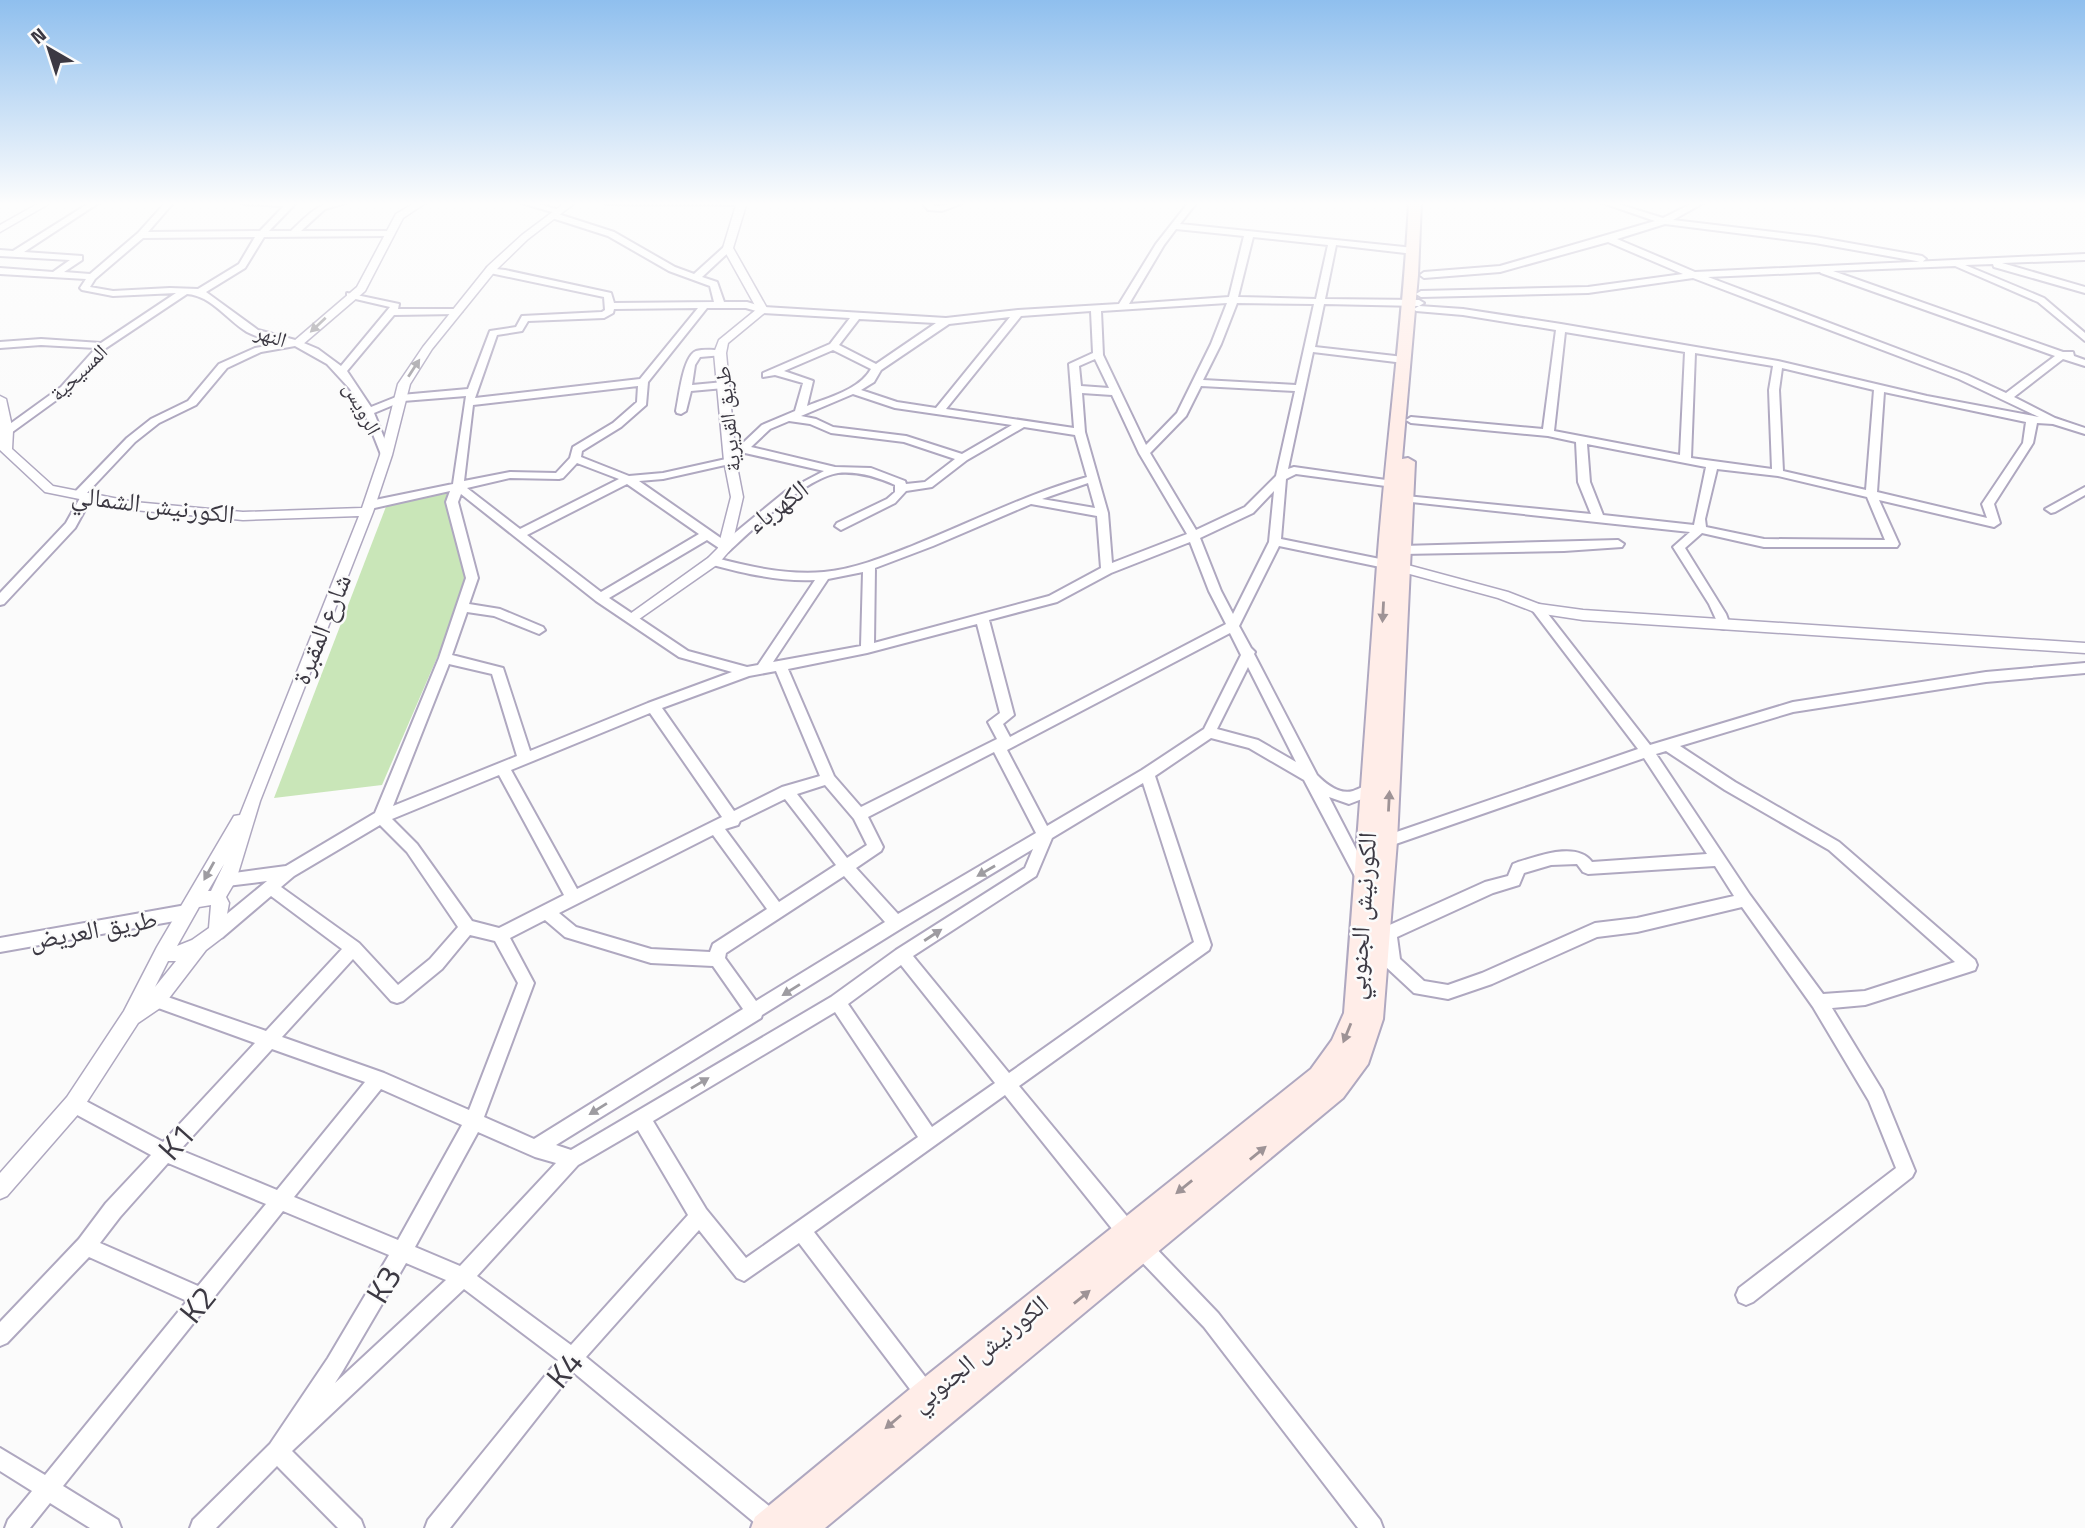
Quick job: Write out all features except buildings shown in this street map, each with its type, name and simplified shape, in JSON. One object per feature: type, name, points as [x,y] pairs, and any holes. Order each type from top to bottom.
[{"type":"main road","name":"الكورنيش الجنوبي","points":[[769,1525],[926,1394],[1335,1090],[1360,1056],[1385,955],[1404,360],[1419,297],[1416,273]]},
{"type":"main road","name":"الكورنيش الجنوبي","points":[[1400,492],[1411,420],[1421,273]]},
{"type":"main road","name":"الكورنيش الجنوبي","points":[[802,1528],[1320,1077],[1341,1047],[1355,1013],[1370,790],[1396,560]]},
{"type":"street","points":[[60,273],[92,277]]},
{"type":"street","points":[[96,273],[85,288],[98,293],[200,292],[230,273]]},
{"type":"street","points":[[0,601],[71,526],[82,496],[131,440],[156,421],[192,403],[223,366],[258,350],[298,343],[360,289],[368,273]]},
{"type":"street","name":"شارع المقبرة","points":[[252,801],[369,509],[404,384],[488,273]]},
{"type":"street","points":[[381,817],[445,658],[472,578],[452,502],[458,486],[459,460],[473,397],[493,333],[519,329],[524,318],[604,315],[610,311],[608,295],[509,273]]},
{"type":"street","points":[[685,273],[714,284],[720,306]]},
{"type":"street","points":[[696,277],[700,273]]},
{"type":"street","points":[[742,273],[762,310]]},
{"type":"street","points":[[1123,305],[1144,273]]},
{"type":"street","points":[[1144,453],[1182,414],[1233,299],[1239,273]]},
{"type":"street","points":[[859,815],[1233,626],[1276,542],[1281,477],[1326,273]]},
{"type":"street","points":[[1419,297],[1488,273]]},
{"type":"street","points":[[1690,273],[2009,396],[2054,421],[2085,431]]},
{"type":"street","points":[[610,306],[747,306],[762,310],[946,321],[1018,313],[1233,299],[1321,300],[1588,290],[1724,273]]},
{"type":"street","points":[[1831,273],[2085,363]]},
{"type":"street","points":[[1977,273],[2041,300],[2085,338]]},
{"type":"street","points":[[2028,273],[2085,290]]},
{"type":"street","name":"المسيحية","points":[[8,431],[65,389],[103,346],[184,292]]},
{"type":"street","name":"النهر","points":[[200,292],[255,332],[298,343]]},
{"type":"street","points":[[342,371],[396,306],[350,295]]},
{"type":"street","points":[[1419,297],[1463,312],[1778,364],[2032,419],[2054,421]]},
{"type":"street","points":[[369,509],[510,475],[559,476],[575,459],[577,449],[617,425],[642,403],[643,382],[705,305]]},
{"type":"street","name":"طريق القريرية","points":[[632,619],[713,561],[724,547],[737,496],[730,461],[720,354],[723,342],[762,310]]},
{"type":"street","points":[[1096,310],[1098,355],[1144,453],[1194,536],[1233,626],[1249,652],[1309,776],[1364,880]]},
{"type":"street","points":[[391,312],[457,311]]},
{"type":"street","points":[[939,411],[1018,313]]},
{"type":"street","points":[[800,413],[808,381],[771,373],[833,346],[857,315]]},
{"type":"street","points":[[520,534],[628,479],[663,476],[730,461],[766,427],[853,391],[870,380],[877,368],[946,321]]},
{"type":"street","points":[[1548,433],[1561,327]]},
{"type":"street","points":[[0,345],[40,342],[103,346]]},
{"type":"street","name":"الرويس","points":[[298,343],[324,356],[354,382],[370,411],[386,455]]},
{"type":"street","points":[[833,346],[877,368]]},
{"type":"street","points":[[1310,349],[1404,360]]},
{"type":"street","points":[[1685,460],[1690,349]]},
{"type":"street","points":[[2009,396],[2062,355],[2085,353]]},
{"type":"street","points":[[681,411],[690,365],[697,354],[720,354]]},
{"type":"street","points":[[1098,355],[1074,364],[1075,389],[1080,432],[1102,513],[1107,570]]},
{"type":"street","points":[[1778,364],[1774,390],[1778,473]]},
{"type":"street","points":[[370,411],[401,398],[473,397],[643,382]]},
{"type":"street","points":[[1198,383],[1301,388]]},
{"type":"street","points":[[686,388],[724,385]]},
{"type":"street","points":[[131,1017],[156,1000],[200,947],[289,872],[381,817],[653,706],[747,672],[867,649],[1053,599],[1107,570],[1194,536],[1249,510],[1281,477],[1294,470],[1400,492],[1700,529],[1764,543],[1893,544],[1871,494],[1879,387]]},
{"type":"street","points":[[1075,389],[1116,392]]},
{"type":"street","points":[[853,391],[895,405],[1080,432]]},
{"type":"street","name":"الكورنيش الشمالي","points":[[0,399],[8,431],[3,453],[49,489],[134,506],[243,516],[369,509]]},
{"type":"street","points":[[786,418],[812,421],[831,430],[906,439],[963,458]]},
{"type":"street","points":[[1411,420],[1581,438],[1712,466],[1778,473],[1994,523],[1988,503],[2028,443],[2032,419]]},
{"type":"street","points":[[841,526],[891,500],[902,488],[928,485],[963,458],[1020,425]]},
{"type":"street","points":[[1581,438],[1584,482],[1598,518]]},
{"type":"street","points":[[743,449],[835,470],[871,471],[901,483],[902,488]]},
{"type":"street","points":[[575,459],[628,479],[724,547]]},
{"type":"street","points":[[1700,529],[1699,519],[1712,466]]},
{"type":"street","name":"الكهرباء","points":[[724,547],[791,493],[817,477],[835,470]]},
{"type":"street","points":[[713,561],[764,575],[824,576],[869,567],[1033,501],[1063,486],[1094,478]]},
{"type":"street","points":[[458,486],[600,598],[684,654],[747,672]]},
{"type":"street","points":[[2051,509],[2085,490]]},
{"type":"street","points":[[1033,501],[1102,513]]},
{"type":"street","points":[[1700,529],[1679,547],[1684,560],[1719,608],[1724,625]]},
{"type":"street","points":[[600,598],[705,536]]},
{"type":"street","points":[[1276,542],[1396,560],[1503,594],[1537,608],[1583,615],[2085,648]]},
{"type":"street","points":[[1396,560],[1481,546],[1556,549],[1618,544]]},
{"type":"street","points":[[867,649],[869,567]]},
{"type":"street","points":[[763,668],[824,576]]},
{"type":"street","points":[[462,607],[496,612],[539,630]]},
{"type":"street","points":[[1537,608],[1647,751],[1717,860],[1819,1002],[1876,1097],[1906,1171],[1746,1295]]},
{"type":"street","points":[[354,1528],[277,1451],[463,1277],[572,1159],[837,1002],[902,955],[1031,872],[1045,837],[1002,745],[995,722],[1007,715],[982,618]]},
{"type":"street","points":[[535,1148],[896,923],[1045,837],[1209,732],[1249,652]]},
{"type":"street","points":[[445,658],[498,671],[525,758]]},
{"type":"street","points":[[755,1013],[717,959],[719,949],[776,909],[876,847],[859,815],[828,779],[780,665]]},
{"type":"street","points":[[1387,841],[1647,751],[1793,707],[1855,695],[2085,668]]},
{"type":"street","points":[[653,706],[733,821]]},
{"type":"street","points":[[1209,732],[1253,744],[1309,776],[1323,790],[1349,798],[1370,790]]},
{"type":"street","points":[[1668,745],[1730,786],[1834,846],[1969,965],[1865,998],[1819,1002]]},
{"type":"street","points":[[503,768],[574,900]]},
{"type":"street","points":[[642,1118],[699,1216],[744,1271],[802,1232],[1203,945],[1147,774]]},
{"type":"street","points":[[381,817],[412,848],[467,928],[500,935],[733,821],[787,791],[828,779]]},
{"type":"street","points":[[787,791],[845,866],[896,923]]},
{"type":"street","points":[[190,907],[216,898],[227,880],[252,801]]},
{"type":"street","points":[[0,1189],[74,1104],[131,1017],[163,953],[252,801]]},
{"type":"street","points":[[717,829],[776,909]]},
{"type":"street","points":[[1717,860],[1588,868],[1581,858],[1551,859],[1518,868],[1514,881],[1479,892],[1389,933],[1385,955],[1420,988],[1448,992],[1486,979],[1595,930],[1637,925],[1745,900]]},
{"type":"street","points":[[227,880],[289,872]]},
{"type":"street","points":[[272,889],[352,948],[397,996],[436,964],[467,928]]},
{"type":"street","points":[[216,898],[220,904],[217,932]]},
{"type":"street","name":"طريق العريض","points":[[0,945],[190,907]]},
{"type":"street","points":[[546,911],[571,932],[651,956],[717,959]]},
{"type":"street","name":"K3","points":[[201,1528],[277,1451],[335,1364],[401,1254],[474,1121],[518,1011],[526,983],[500,935]]},
{"type":"street","points":[[163,953],[178,956],[200,947]]},
{"type":"street","name":"K1","points":[[0,1336],[86,1246],[113,1210],[352,948]]},
{"type":"street","points":[[902,955],[1006,1087],[1135,1240],[1211,1320],[1373,1528]]},
{"type":"street","points":[[156,1000],[378,1079],[535,1148],[572,1159]]},
{"type":"street","points":[[837,1002],[931,1140]]},
{"type":"street","name":"K2","points":[[16,1528],[378,1079]]},
{"type":"street","points":[[74,1104],[166,1153],[281,1198],[401,1254],[463,1277],[572,1357],[769,1525]]},
{"type":"street","name":"K4","points":[[436,1528],[572,1357],[699,1216]]},
{"type":"street","points":[[802,1232],[926,1394]]},
{"type":"street","points":[[86,1246],[202,1298]]},
{"type":"street","points":[[0,1459],[110,1528]]},
{"type":"green space","points":[[450,493],[468,586],[382,785],[274,798],[387,504]]}]
